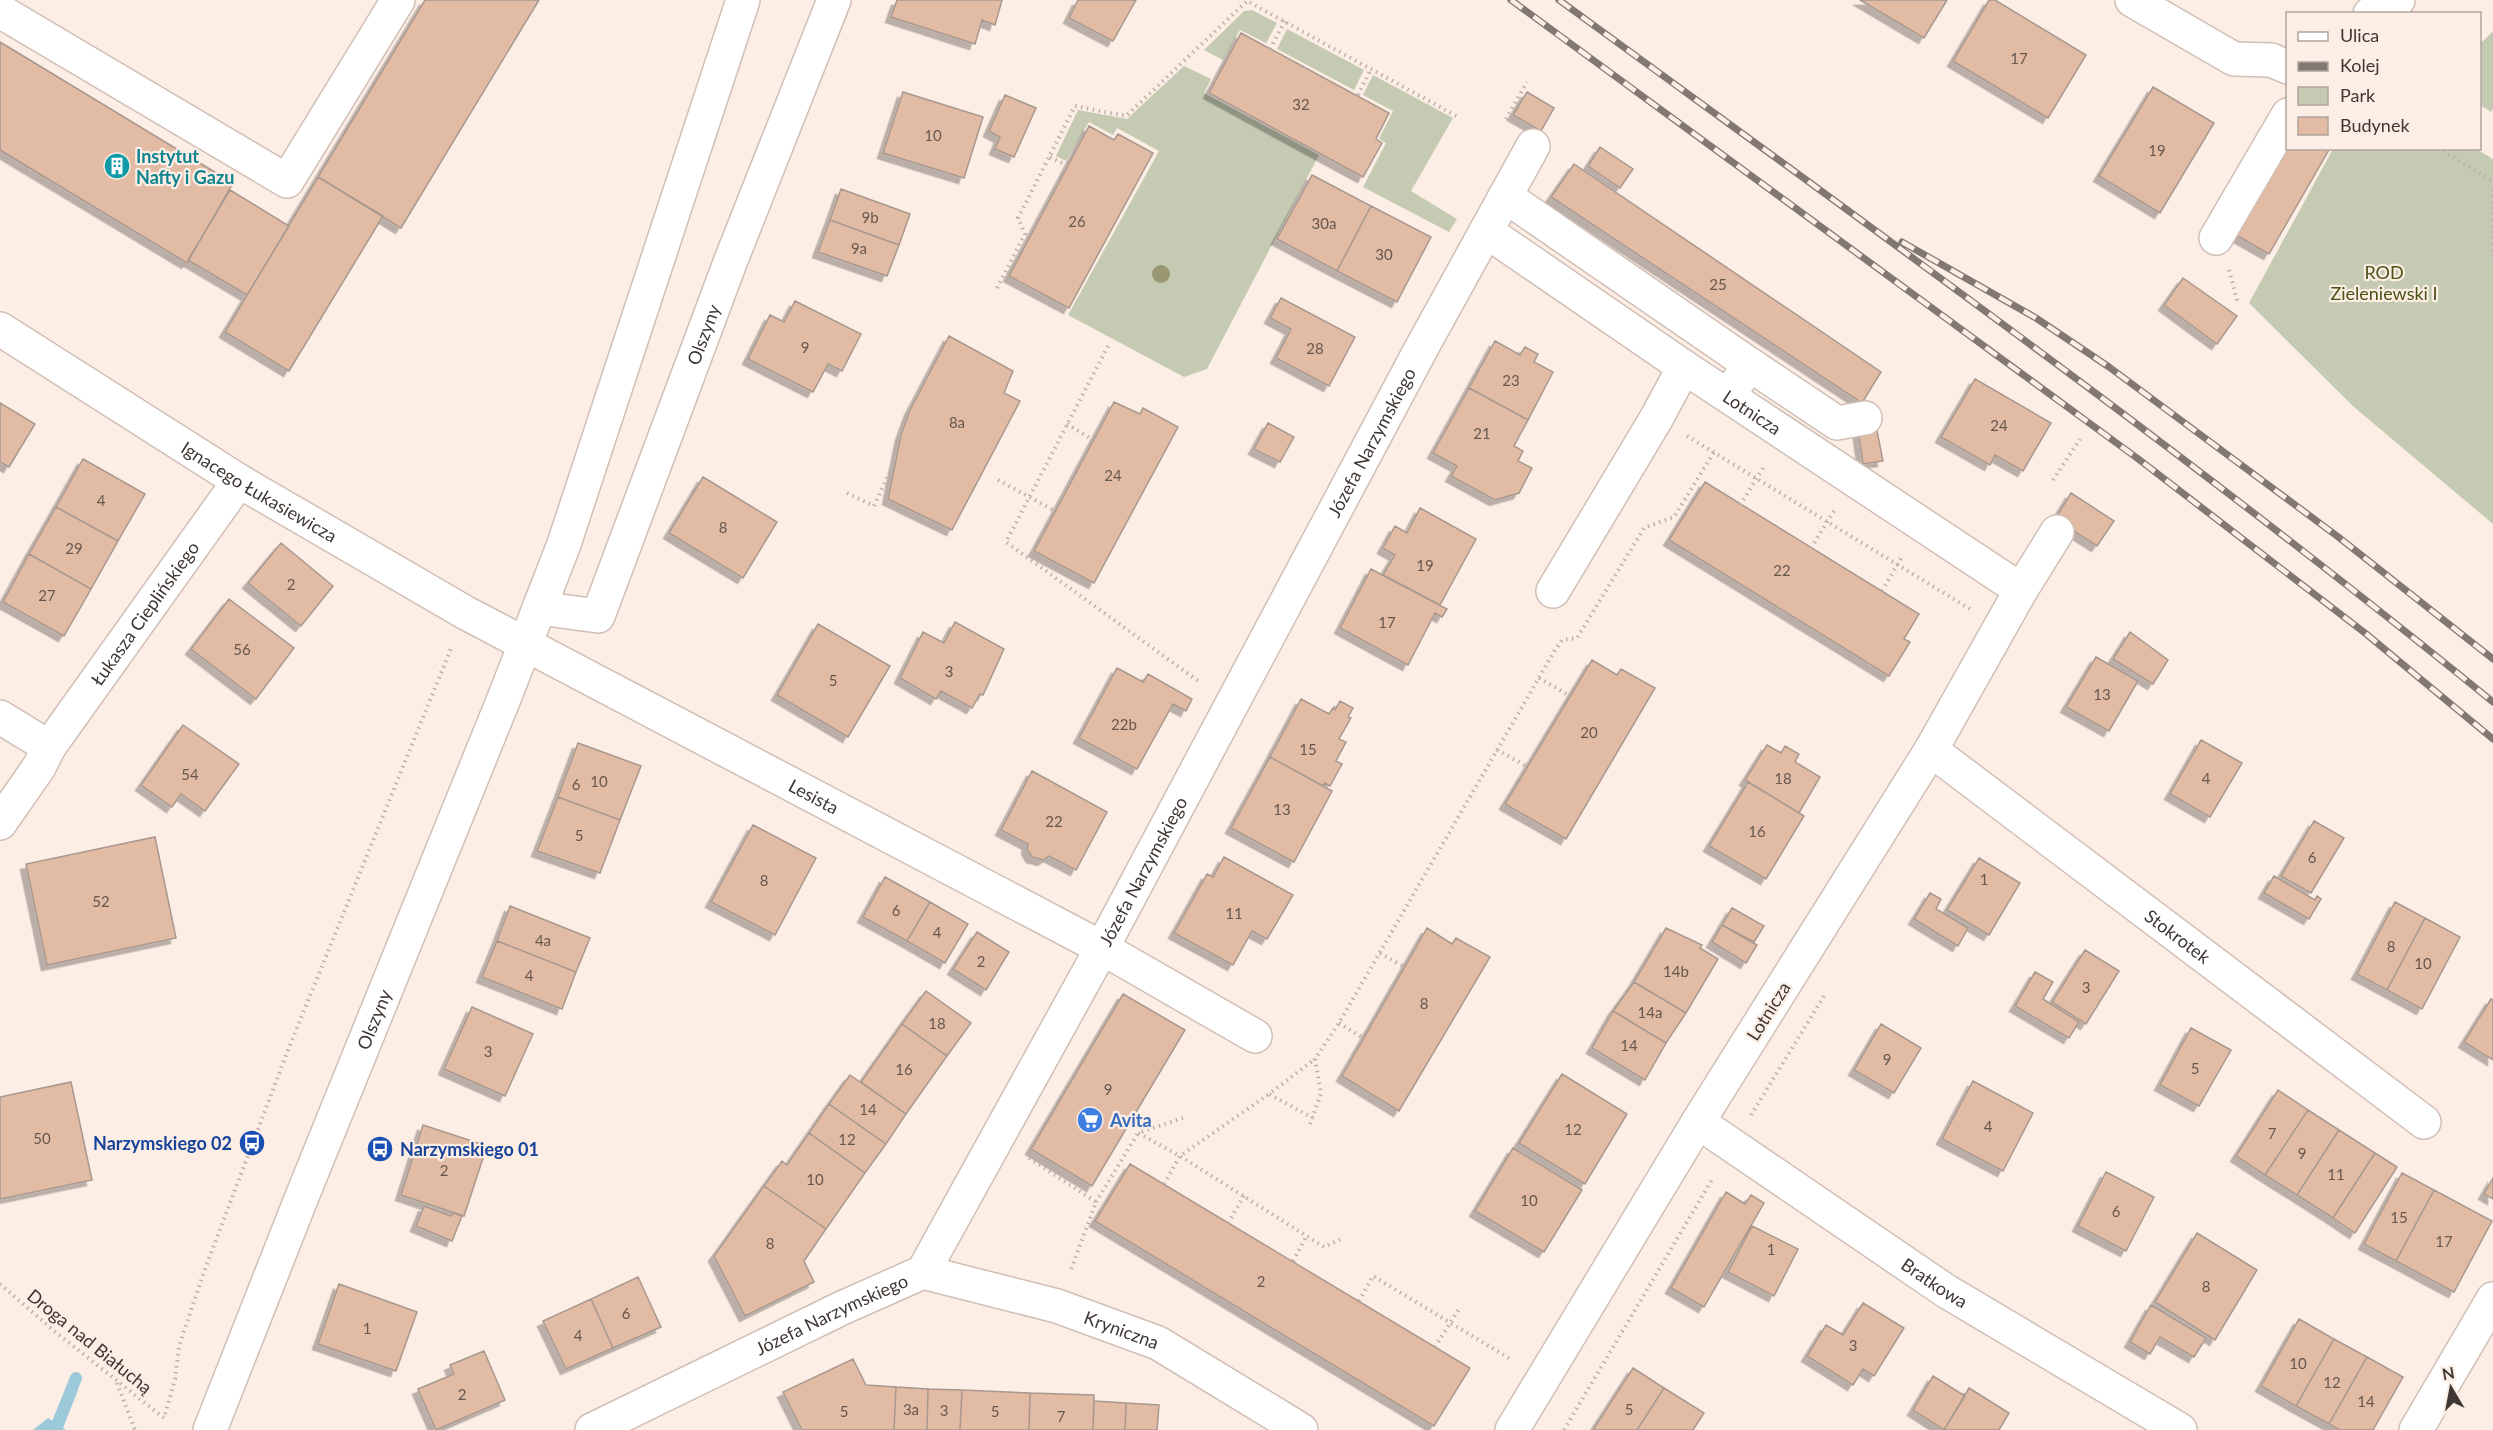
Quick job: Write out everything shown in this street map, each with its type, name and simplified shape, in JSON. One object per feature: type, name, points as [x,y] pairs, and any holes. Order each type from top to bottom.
[{"type":"street","points":[[0,11],[287,181],[398,0]]},
{"type":"street","name":"Olszyny","points":[[210,1430],[539,608],[571,521],[742,0]]},
{"type":"street","name":"Olszyny","points":[[539,608],[598,616],[731,260],[834,0]]},
{"type":"street","points":[[2132,0],[2234,59],[2282,60]]},
{"type":"street","points":[[2374,12],[2398,0]]},
{"type":"street","points":[[2216,238],[2286,118]]},
{"type":"street","name":"Józefa Narzymskiego","points":[[592,1430],[842,1308],[923,1272],[1102,948],[1533,146]]},
{"type":"street","points":[[1505,196],[1837,423],[1865,418]]},
{"type":"street","name":"Lotnicza","points":[[1486,231],[1684,367],[2020,590]]},
{"type":"street","name":"Ignacego Łukasiewicza","points":[[0,329],[239,481],[525,645]]},
{"type":"street","points":[[1729,396],[1749,364]]},
{"type":"street","points":[[1553,591],[1656,419],[1684,367]]},
{"type":"street","name":"Łukasza Cieplińskiego","points":[[0,823],[39,768],[49,747],[239,481]]},
{"type":"street","name":"Lotnicza","points":[[1512,1430],[1698,1122],[1930,750],[2020,590],[2057,532]]},
{"type":"street","name":"Lesista","points":[[525,645],[1102,948],[1255,1036]]},
{"type":"street","points":[[0,717],[49,747]]},
{"type":"street","name":"Stokrotek","points":[[1930,750],[2424,1122]]},
{"type":"street","name":"Bratkowa","points":[[1698,1122],[1946,1291],[2180,1430]]},
{"type":"street","name":"Kryniczna","points":[[923,1272],[1057,1306],[1158,1343],[1301,1430]]},
{"type":"street","points":[[2416,1430],[2493,1299]]},
{"type":"path","points":[[997,288],[1025,234],[1018,218],[1075,106],[1126,116],[1247,0],[1460,118]]},
{"type":"path","points":[[1270,49],[1285,21]]},
{"type":"path","points":[[1358,95],[1371,69]]},
{"type":"path","points":[[1501,127],[1527,82]]},
{"type":"path","points":[[2441,150],[2493,181]]},
{"type":"path","points":[[1050,157],[1068,166]]},
{"type":"path","points":[[2493,189],[2493,258]]},
{"type":"path","points":[[1108,346],[1006,542],[1203,684]]},
{"type":"path","points":[[1656,419],[1972,610],[1967,619]]},
{"type":"path","points":[[1067,424],[1093,440]]},
{"type":"path","points":[[1740,504],[1784,433]]},
{"type":"path","points":[[2053,480],[2080,439]]},
{"type":"path","points":[[1164,1184],[1180,1156],[1315,1059],[1339,1023],[1562,640],[1577,638],[1644,528],[1674,517],[1714,452]]},
{"type":"path","points":[[847,493],[874,506],[894,463]]},
{"type":"path","points":[[998,480],[1055,511]]},
{"type":"path","points":[[1811,548],[1854,480]]},
{"type":"path","name":"Droga nad Białuchą","points":[[0,1284],[164,1418],[175,1379],[179,1346],[209,1259],[288,1050],[452,644]]},
{"type":"path","points":[[1539,678],[1570,696]]},
{"type":"path","points":[[1497,750],[1528,767]]},
{"type":"path","points":[[1380,953],[1404,967]]},
{"type":"path","points":[[1339,1023],[1363,1038]]},
{"type":"path","points":[[1310,1124],[1321,1094],[1315,1059]]},
{"type":"path","points":[[1269,1094],[1313,1118]]},
{"type":"path","points":[[1057,1306],[1095,1202],[1138,1133],[1183,1119]]},
{"type":"path","points":[[1138,1133],[1180,1156],[1324,1247],[1341,1239]]},
{"type":"path","points":[[1021,1152],[1095,1202]]},
{"type":"path","points":[[1228,1222],[1244,1196]]},
{"type":"path","points":[[1293,1262],[1307,1235]]},
{"type":"path","points":[[1359,1301],[1373,1276],[1518,1364]]},
{"type":"path","points":[[1435,1347],[1459,1309]]},
{"type":"path","points":[[116,1381],[135,1430]]},
{"type":"green space","points":[[1252,10],[1277,23],[1266,43],[1240,30],[1223,60],[1204,50],[1244,11]]},
{"type":"green space","points":[[1287,29],[1364,70],[1354,90],[1277,49]]},
{"type":"green space","points":[[2493,31],[2493,109],[2491,112],[2481,106],[2481,43]]},
{"type":"green space","points":[[1184,66],[1211,79],[1204,93],[1319,155],[1207,369],[1184,377],[1068,315],[1159,151],[1117,128],[1113,135],[1089,122],[1066,161],[1056,156],[1078,110],[1127,119]]},
{"type":"green space","points":[[1373,75],[1453,118],[1411,191],[1457,219],[1449,232],[1363,187],[1386,143],[1379,139],[1393,111],[1363,95]]},
{"type":"green space","name":"ROD Zieleniewski I","points":[[2332,150],[2478,150],[2493,159],[2493,524],[2354,407],[2249,303]]},
{"type":"water","points":[[68,1385],[78,1390],[63,1428],[66,1430],[33,1430],[48,1418],[53,1421]]},
{"type":"building","points":[[425,0],[539,0],[401,228],[318,177]]},
{"type":"building","points":[[897,0],[1002,0],[995,25],[982,20],[975,44],[891,17]]},
{"type":"building","points":[[1078,0],[1136,0],[1113,41],[1069,18]]},
{"type":"building","points":[[1860,0],[1947,0],[1924,38]]},
{"type":"building","points":[[1989,0],[1995,0],[2086,55],[2048,118],[1953,61]]},
{"type":"building","points":[[1241,33],[1389,113],[1376,139],[1382,143],[1363,177],[1209,93]]},
{"type":"building","name":"Instytut Nafty i Gazu","points":[[0,42],[233,183],[187,263],[0,150]]},
{"type":"building","points":[[2153,87],[2214,123],[2160,213],[2099,176]]},
{"type":"building","points":[[903,92],[983,117],[964,178],[883,153]]},
{"type":"building","points":[[1527,92],[1554,108],[1541,131],[1513,115]]},
{"type":"building","points":[[1005,95],[1036,108],[1014,157],[995,149],[1000,137],[989,131]]},
{"type":"building","points":[[1089,126],[1114,140],[1118,134],[1153,153],[1069,308],[1009,276]]},
{"type":"building","points":[[1600,147],[1633,169],[1620,188],[1588,166]]},
{"type":"building","points":[[2287,150],[2329,150],[2269,254],[2234,234]]},
{"type":"building","points":[[1574,164],[1881,372],[1862,403],[1551,197]]},
{"type":"building","points":[[1312,175],[1371,206],[1337,271],[1277,239]]},
{"type":"building","points":[[318,177],[383,216],[289,371],[225,332]]},
{"type":"building","points":[[841,189],[910,214],[899,245],[830,220]]},
{"type":"building","points":[[230,190],[289,226],[247,295],[188,260]]},
{"type":"building","points":[[1371,206],[1431,237],[1397,302],[1337,271]]},
{"type":"building","points":[[830,220],[899,245],[887,276],[818,252]]},
{"type":"building","points":[[2183,278],[2237,316],[2217,344],[2164,305]]},
{"type":"building","points":[[1281,298],[1355,337],[1329,386],[1276,358],[1291,329],[1270,318]]},
{"type":"building","points":[[795,301],[861,334],[842,371],[828,364],[813,392],[748,359],[770,315],[784,322]]},
{"type":"building","points":[[949,336],[1013,371],[1004,393],[1020,401],[952,530],[888,499],[901,435],[910,410]]},
{"type":"building","points":[[1495,341],[1520,355],[1525,347],[1538,354],[1534,362],[1553,372],[1528,420],[1469,388]]},
{"type":"building","points":[[1975,379],[2051,423],[2023,471],[1995,455],[1990,465],[1941,437]]},
{"type":"building","points":[[1469,388],[1528,420],[1514,446],[1523,451],[1518,461],[1532,468],[1519,493],[1495,500],[1451,476],[1457,466],[1433,453]]},
{"type":"building","points":[[1114,402],[1140,414],[1143,408],[1178,427],[1094,583],[1034,551]]},
{"type":"building","points":[[0,403],[35,424],[9,467],[0,462]]},
{"type":"building","points":[[1268,423],[1294,437],[1280,462],[1254,449]]},
{"type":"building","points":[[1876,426],[1883,461],[1863,464],[1858,428]]},
{"type":"building","points":[[83,459],[145,494],[118,541],[56,507]]},
{"type":"building","points":[[703,477],[777,522],[743,578],[669,533]]},
{"type":"building","points":[[1705,482],[1919,614],[1904,639],[1910,642],[1889,676],[1669,540]]},
{"type":"building","points":[[2071,493],[2114,521],[2097,546],[2055,519]]},
{"type":"building","points":[[56,507],[118,541],[91,589],[29,554]]},
{"type":"building","points":[[1420,508],[1476,539],[1440,605],[1383,575],[1395,555],[1383,548],[1395,526],[1407,533]]},
{"type":"building","points":[[281,543],[333,586],[301,626],[248,583]]},
{"type":"building","points":[[29,554],[91,589],[64,636],[3,602]]},
{"type":"building","points":[[1371,569],[1447,609],[1442,617],[1435,613],[1408,665],[1340,628]]},
{"type":"building","points":[[229,599],[294,648],[256,699],[191,649]]},
{"type":"building","points":[[955,622],[1004,649],[983,695],[980,694],[972,708],[941,691],[936,699],[900,678],[923,632],[944,643]]},
{"type":"building","points":[[818,624],[890,666],[848,737],[777,695]]},
{"type":"building","points":[[2130,632],[2168,660],[2153,684],[2113,659]]},
{"type":"building","points":[[2096,657],[2138,681],[2109,731],[2066,707]]},
{"type":"building","points":[[1592,660],[1617,675],[1621,669],[1655,688],[1566,839],[1505,804]]},
{"type":"building","points":[[1117,668],[1143,682],[1148,674],[1192,699],[1186,711],[1173,704],[1137,769],[1079,738]]},
{"type":"building","points":[[1301,699],[1329,714],[1333,708],[1335,710],[1340,701],[1353,708],[1348,717],[1351,718],[1339,739],[1346,742],[1336,761],[1342,764],[1330,786],[1325,783],[1323,786],[1270,757]]},
{"type":"building","points":[[183,725],[239,764],[205,811],[181,794],[172,807],[141,785]]},
{"type":"building","points":[[2201,740],[2242,763],[2210,817],[2170,794]]},
{"type":"building","points":[[578,743],[641,766],[620,820],[558,797]]},
{"type":"building","points":[[1767,745],[1781,753],[1785,746],[1799,754],[1795,762],[1820,777],[1799,813],[1745,780]]},
{"type":"building","points":[[1270,757],[1332,791],[1294,862],[1231,828]]},
{"type":"building","points":[[1032,771],[1107,812],[1076,870],[1049,856],[1043,860],[1032,857],[1027,849],[1028,844],[1001,830]]},
{"type":"building","points":[[1748,782],[1804,816],[1766,879],[1709,846]]},
{"type":"building","points":[[558,797],[620,820],[600,873],[537,851]]},
{"type":"building","points":[[2314,821],[2344,838],[2311,893],[2281,876]]},
{"type":"building","points":[[753,825],[816,858],[775,935],[711,902]]},
{"type":"building","points":[[155,837],[176,938],[47,965],[26,864]]},
{"type":"building","points":[[1224,857],[1293,895],[1267,939],[1252,931],[1233,965],[1174,933],[1207,874],[1213,877]]},
{"type":"building","points":[[1979,858],[2020,883],[1989,935],[1947,910]]},
{"type":"building","points":[[2274,876],[2315,900],[2317,896],[2321,899],[2309,919],[2264,893]]},
{"type":"building","points":[[885,877],[930,902],[907,941],[863,917]]},
{"type":"building","points":[[1930,893],[1941,899],[1936,909],[1968,928],[1958,946],[1914,919]]},
{"type":"building","points":[[930,902],[968,924],[945,963],[907,941]]},
{"type":"building","points":[[2395,902],[2425,918],[2387,990],[2357,974]]},
{"type":"building","points":[[510,906],[590,938],[576,972],[497,941]]},
{"type":"building","points":[[1732,908],[1764,926],[1754,942],[1722,925]]},
{"type":"building","points":[[2425,918],[2460,937],[2422,1009],[2387,990]]},
{"type":"building","points":[[1722,925],[1757,945],[1746,963],[1712,942]]},
{"type":"building","points":[[1427,928],[1452,944],[1456,938],[1490,957],[1399,1111],[1342,1076]]},
{"type":"building","points":[[1666,928],[1702,945],[1700,948],[1718,959],[1686,1013],[1634,982]]},
{"type":"building","points":[[977,932],[1009,952],[986,990],[953,969]]},
{"type":"building","points":[[497,941],[576,972],[562,1009],[482,977]]},
{"type":"building","points":[[2085,950],[2119,971],[2086,1024],[2052,1002]]},
{"type":"building","points":[[2035,972],[2053,982],[2043,999],[2079,1022],[2069,1038],[2015,1006]]},
{"type":"building","points":[[1634,982],[1686,1013],[1666,1043],[1613,1011]]},
{"type":"building","points":[[926,991],[971,1023],[947,1056],[902,1024]]},
{"type":"building","points":[[1123,994],[1185,1030],[1092,1186],[1031,1149]]},
{"type":"building","points":[[2491,999],[2493,1000],[2493,1060],[2464,1042]]},
{"type":"building","points":[[472,1007],[533,1034],[505,1096],[444,1069]]},
{"type":"building","points":[[1613,1011],[1666,1043],[1645,1080],[1592,1048]]},
{"type":"building","points":[[902,1024],[947,1056],[906,1114],[861,1082]]},
{"type":"building","points":[[1881,1024],[1921,1048],[1894,1093],[1854,1070]]},
{"type":"building","points":[[2191,1028],[2231,1050],[2199,1106],[2160,1085]]},
{"type":"building","points":[[1562,1074],[1627,1114],[1585,1184],[1519,1143]]},
{"type":"building","points":[[850,1075],[906,1114],[886,1144],[829,1104]]},
{"type":"building","points":[[1973,1081],[2033,1113],[2003,1171],[1942,1139]]},
{"type":"building","points":[[71,1082],[92,1180],[0,1199],[0,1097]]},
{"type":"building","points":[[2278,1090],[2308,1110],[2265,1175],[2236,1156]]},
{"type":"building","points":[[829,1104],[886,1144],[865,1173],[809,1133]]},
{"type":"building","points":[[2308,1110],[2339,1130],[2297,1195],[2265,1175]]},
{"type":"building","points":[[423,1125],[487,1146],[464,1216],[401,1195]]},
{"type":"building","points":[[2339,1130],[2375,1153],[2333,1218],[2297,1195]]},
{"type":"building","points":[[809,1133],[865,1173],[826,1229],[764,1186],[782,1161],[787,1165]]},
{"type":"building","points":[[1513,1148],[1582,1190],[1544,1252],[1475,1211]]},
{"type":"building","points":[[2375,1153],[2397,1167],[2355,1233],[2333,1218]]},
{"type":"building","points":[[1130,1164],[1470,1368],[1434,1426],[1095,1221]]},
{"type":"building","points":[[2106,1172],[2154,1197],[2126,1251],[2078,1226]]},
{"type":"building","points":[[2402,1173],[2434,1190],[2396,1261],[2364,1244]]},
{"type":"building","points":[[2493,1178],[2493,1199],[2484,1194]]},
{"type":"building","points":[[764,1186],[826,1229],[804,1261],[814,1282],[745,1316],[714,1256]]},
{"type":"building","points":[[2434,1190],[2492,1221],[2454,1292],[2396,1261]]},
{"type":"building","points":[[1726,1192],[1745,1204],[1751,1195],[1764,1203],[1704,1307],[1671,1288]]},
{"type":"building","points":[[424,1206],[451,1216],[453,1213],[462,1216],[452,1241],[416,1226]]},
{"type":"building","points":[[1752,1226],[1798,1249],[1774,1296],[1728,1272]]},
{"type":"building","points":[[2197,1233],[2257,1270],[2215,1340],[2155,1302]]},
{"type":"building","points":[[638,1277],[661,1327],[613,1348],[591,1299]]},
{"type":"building","points":[[339,1284],[417,1312],[396,1371],[318,1344]]},
{"type":"building","points":[[591,1299],[613,1348],[566,1369],[543,1321]]},
{"type":"building","points":[[1863,1303],[1904,1328],[1874,1376],[1863,1369],[1853,1385],[1807,1356],[1826,1325],[1843,1335]]},
{"type":"building","points":[[2151,1305],[2206,1338],[2194,1357],[2160,1337],[2150,1354],[2130,1342]]},
{"type":"building","points":[[2299,1319],[2334,1339],[2296,1406],[2261,1386]]},
{"type":"building","points":[[2334,1339],[2367,1357],[2329,1424],[2296,1406]]},
{"type":"building","points":[[484,1351],[505,1400],[436,1430],[418,1389],[454,1374],[450,1365]]},
{"type":"building","points":[[2367,1357],[2403,1377],[2373,1430],[2340,1430],[2329,1424]]},
{"type":"building","points":[[853,1359],[866,1385],[896,1387],[894,1430],[802,1430],[783,1392]]},
{"type":"building","points":[[1633,1368],[1664,1388],[1637,1430],[1593,1430]]},
{"type":"building","points":[[1933,1376],[1965,1396],[1944,1430],[1913,1410]]},
{"type":"building","points":[[896,1387],[928,1389],[927,1430],[894,1430]]},
{"type":"building","points":[[1664,1388],[1704,1413],[1693,1430],[1637,1430]]},
{"type":"building","points":[[1969,1388],[2009,1413],[1999,1430],[1944,1430]]},
{"type":"building","points":[[928,1389],[962,1390],[960,1430],[927,1430]]},
{"type":"building","points":[[962,1390],[1030,1393],[1029,1430],[960,1430]]},
{"type":"building","points":[[1030,1393],[1094,1395],[1093,1430],[1029,1430]]},
{"type":"building","points":[[1094,1401],[1126,1403],[1125,1430],[1093,1430]]},
{"type":"building","points":[[1126,1403],[1159,1405],[1157,1430],[1125,1430]]},
{"type":"waterway","points":[[55,1430],[76,1378]]},
{"type":"railway","points":[[1511,0],[2137,458],[2365,633],[2493,739]]},
{"type":"railway","points":[[1559,0],[2148,432],[2493,702]]},
{"type":"railway","points":[[1902,242],[2036,318],[2109,367],[2337,536],[2493,659]]},
{"type":"place","name":"Instytut Nafty i Gazu","points":[[117,166]]},
{"type":"place","name":"Avita","points":[[1090,1120]]},
{"type":"place","name":"Narzymskiego 02","points":[[252,1143]]},
{"type":"place","name":"Narzymskiego 01","points":[[380,1149]]}]
